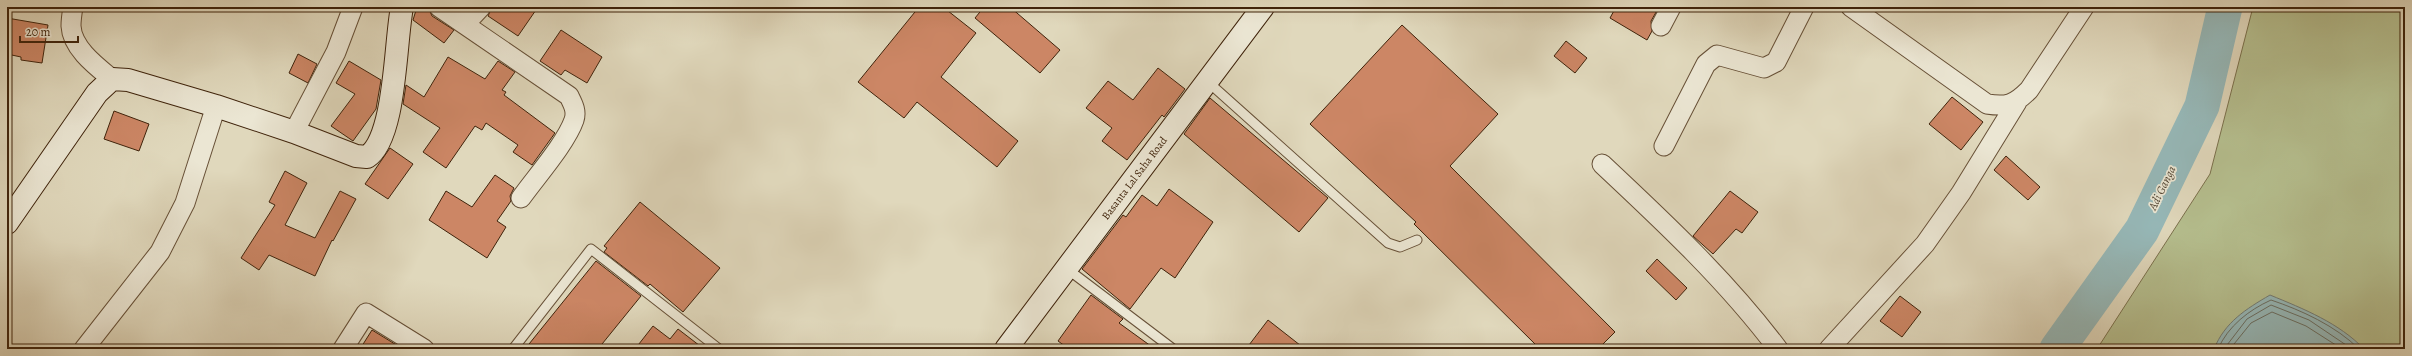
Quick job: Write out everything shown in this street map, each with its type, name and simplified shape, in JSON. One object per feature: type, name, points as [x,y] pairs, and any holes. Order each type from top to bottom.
[{"type":"street","points":[[73,7],[71,26],[74,39],[89,59],[112,79],[128,80],[216,106],[294,132],[356,156],[367,157],[372,154],[385,127],[390,107],[397,32],[402,7]]},
{"type":"street","points":[[294,132],[336,52],[353,7]]},
{"type":"street","points":[[439,7],[569,96],[574,106],[574,120],[564,138],[521,198]]},
{"type":"street","points":[[465,24],[481,7]]},
{"type":"street","name":"Basanta Lal Saha Road","points":[[1006,349],[1263,7]]},
{"type":"street","points":[[1660,26],[1670,7]]},
{"type":"street","points":[[1664,146],[1706,64],[1717,55],[1764,68],[1776,62],[1804,7]]},
{"type":"street","points":[[1851,7],[1987,104],[2002,106],[2017,102]]},
{"type":"street","points":[[1829,349],[1925,244],[1962,193],[2017,102],[2038,79],[2084,7]]},
{"type":"street","points":[[7,223],[97,93],[112,79]]},
{"type":"street","points":[[84,349],[160,252],[185,203],[216,106]]},
{"type":"street","points":[[1602,164],[1677,236],[1745,308],[1778,349]]},
{"type":"street","points":[[343,349],[366,313],[424,349]]},
{"type":"lane","points":[[1207,81],[1388,243],[1400,247],[1417,240]]},
{"type":"lane","points":[[513,349],[591,249],[719,349]]},
{"type":"lane","points":[[1066,268],[1173,349]]},
{"type":"green space","points":[[2253,7],[2405,7],[2405,349],[2097,349],[2210,174]]},
{"type":"water","points":[[2270,295],[2308,311],[2332,324],[2364,349],[2214,349],[2224,331],[2237,317]]},
{"type":"building","points":[[417,7],[428,7],[432,16],[454,30],[444,43],[413,20]]},
{"type":"building","points":[[492,7],[538,7],[518,36],[488,16]]},
{"type":"building","points":[[919,7],[943,7],[976,33],[941,77],[1018,141],[997,167],[917,102],[904,118],[858,82]]},
{"type":"building","points":[[984,7],[1010,7],[1060,50],[1040,73],[975,18]]},
{"type":"building","points":[[1616,7],[1659,7],[1651,21],[1652,31],[1647,40],[1610,18]]},
{"type":"building","points":[[7,18],[48,25],[42,63],[21,60],[21,57],[7,54]]},
{"type":"building","points":[[1402,25],[1498,114],[1450,166],[1615,332],[1598,349],[1540,349],[1414,224],[1416,222],[1310,124]]},
{"type":"building","points":[[561,30],[602,57],[587,83],[565,70],[561,75],[540,61]]},
{"type":"building","points":[[1566,41],[1587,58],[1575,73],[1554,56]]},
{"type":"building","points":[[298,54],[317,64],[308,83],[289,73]]},
{"type":"building","points":[[448,57],[485,79],[498,61],[515,72],[502,90],[506,92],[504,95],[555,133],[532,165],[513,152],[518,145],[486,123],[482,130],[475,126],[446,168],[423,152],[440,128],[403,104],[406,85],[424,97]]},
{"type":"building","points":[[349,61],[381,80],[376,109],[353,141],[331,126],[355,94],[336,83]]},
{"type":"building","points":[[1158,68],[1185,89],[1164,117],[1162,115],[1127,160],[1102,141],[1112,128],[1086,108],[1108,81],[1133,100]]},
{"type":"building","points":[[1952,97],[1983,122],[1961,150],[1929,124]]},
{"type":"building","points":[[1210,98],[1328,198],[1299,232],[1184,134]]},
{"type":"building","points":[[114,111],[149,124],[139,151],[104,139]]},
{"type":"building","points":[[390,148],[413,164],[388,199],[365,184]]},
{"type":"building","points":[[2006,156],[2040,187],[2028,200],[1994,170]]},
{"type":"building","points":[[285,171],[307,183],[285,225],[315,238],[340,191],[356,199],[333,241],[332,240],[315,276],[269,255],[259,270],[241,258],[275,205],[269,202]]},
{"type":"building","points":[[495,175],[514,188],[510,196],[511,201],[497,221],[506,227],[487,258],[429,220],[446,191],[472,207]]},
{"type":"building","points":[[1169,189],[1213,222],[1175,278],[1161,268],[1130,309],[1082,269],[1123,215],[1126,217],[1142,195],[1157,206]]},
{"type":"building","points":[[1730,191],[1758,212],[1742,233],[1736,229],[1713,254],[1693,236]]},
{"type":"building","points":[[640,202],[720,268],[683,312],[650,284],[648,286],[604,252],[607,248],[604,246]]},
{"type":"building","points":[[1657,259],[1687,288],[1676,300],[1646,271]]},
{"type":"building","points":[[596,261],[641,296],[598,349],[525,349]]},
{"type":"building","points":[[1091,295],[1123,319],[1119,323],[1155,349],[1069,349],[1058,341]]},
{"type":"building","points":[[1900,296],[1921,312],[1902,337],[1880,321]]},
{"type":"building","points":[[1268,320],[1305,349],[1246,349]]},
{"type":"building","points":[[653,326],[670,339],[678,329],[704,349],[635,349]]},
{"type":"building","points":[[372,330],[403,349],[360,349]]},
{"type":"waterway","name":"Adi Ganga","points":[[2057,349],[2142,230],[2202,106],[2225,7]]}]
